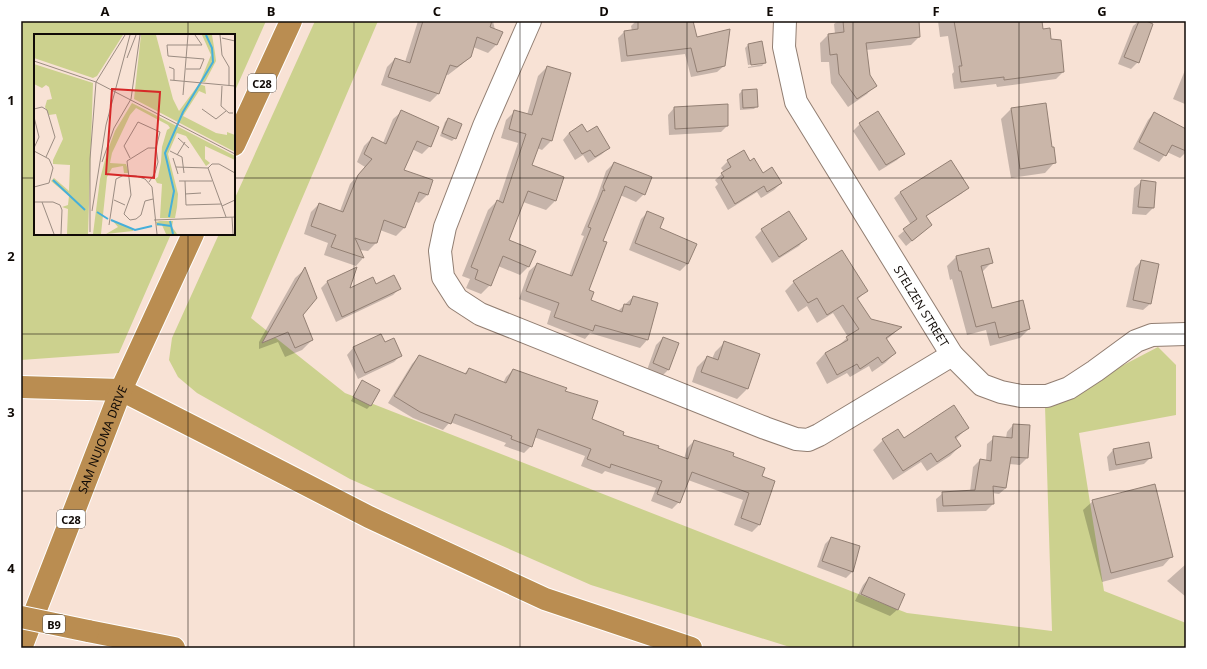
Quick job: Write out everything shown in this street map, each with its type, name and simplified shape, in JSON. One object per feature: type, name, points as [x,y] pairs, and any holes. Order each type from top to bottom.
[{"type":"highway","name":"C28","points":[[235,143],[291,21]]},
{"type":"highway","name":"SAM NUJOMA DRIVE","points":[[21,648],[121,390],[193,235]]},
{"type":"highway","points":[[21,387],[121,390],[370,517],[546,599],[691,648]]},
{"type":"highway","name":"B9","points":[[21,617],[174,648]]},
{"type":"street","points":[[530,21],[484,126],[445,227],[440,251],[443,277],[457,299],[480,314],[796,439],[808,440],[819,435],[952,355]]},
{"type":"street","name":"STELZEN STREET","points":[[785,21],[784,47],[796,102],[952,355],[982,385],[1014,395],[1047,396],[1069,388],[1136,341],[1152,335],[1186,334]]},
{"type":"green space","points":[[21,21],[266,21],[235,91],[235,34],[34,34],[34,235],[171,235],[119,353],[21,360]]},
{"type":"green space","points":[[315,21],[378,21],[251,318],[345,393],[907,613],[1052,631],[1045,406],[1158,347],[1176,365],[1176,415],[1079,433],[1104,591],[1186,623],[1186,648],[793,648],[591,585],[350,479],[197,393],[178,377],[169,360],[172,338],[219,235],[235,235],[235,198]]},
{"type":"building","points":[[423,21],[492,21],[490,27],[503,32],[497,45],[477,37],[471,57],[457,67],[450,65],[439,94],[388,77],[395,58],[410,63]]},
{"type":"building","points":[[638,21],[693,21],[697,37],[730,29],[725,66],[697,72],[691,48],[627,56],[624,31],[638,29]]},
{"type":"building","points":[[843,21],[919,21],[920,37],[866,43],[870,75],[877,86],[857,99],[839,74],[837,54],[830,55],[828,34],[844,32]]},
{"type":"building","points":[[954,21],[1042,21],[1043,29],[1050,28],[1051,39],[1061,40],[1064,72],[1004,80],[1004,77],[961,82],[959,66],[962,66]]},
{"type":"building","points":[[1139,21],[1146,21],[1153,24],[1139,63],[1124,57]]},
{"type":"building","points":[[762,41],[766,63],[751,65],[748,44]]},
{"type":"building","points":[[547,66],[571,73],[552,141],[542,138],[532,165],[564,177],[556,201],[528,191],[509,240],[536,251],[529,267],[503,256],[491,286],[475,279],[478,270],[471,267],[497,200],[503,203],[526,134],[509,129],[514,110],[532,115]]},
{"type":"building","points":[[757,89],[758,107],[743,108],[742,90]]},
{"type":"building","points":[[1046,103],[1052,147],[1054,147],[1056,163],[1020,169],[1011,108]]},
{"type":"building","points":[[728,104],[728,126],[675,129],[674,107]]},
{"type":"building","points":[[401,110],[439,127],[431,147],[417,141],[404,170],[433,180],[428,195],[419,192],[405,228],[384,220],[377,243],[370,243],[355,238],[364,258],[331,247],[336,235],[311,226],[319,203],[343,212],[358,175],[372,159],[364,154],[372,137],[386,144]]},
{"type":"building","points":[[878,111],[905,154],[886,165],[859,123]]},
{"type":"building","points":[[1154,112],[1186,129],[1186,151],[1172,145],[1166,156],[1139,142]]},
{"type":"building","points":[[448,118],[462,124],[456,139],[442,133]]},
{"type":"building","points":[[582,124],[587,132],[597,126],[610,148],[595,157],[590,150],[582,154],[569,133]]},
{"type":"building","points":[[744,150],[750,161],[754,158],[763,173],[772,167],[782,183],[767,192],[764,186],[735,204],[721,179],[724,177],[721,173],[731,167],[727,160]]},
{"type":"building","points":[[951,160],[969,188],[926,216],[932,225],[912,241],[903,229],[917,219],[900,192]]},
{"type":"building","points":[[614,162],[652,177],[645,195],[625,186],[603,241],[607,242],[589,290],[594,292],[591,300],[622,312],[624,304],[630,305],[633,296],[658,303],[648,340],[595,325],[593,331],[554,317],[559,303],[526,291],[537,263],[572,276],[591,228],[588,227],[603,190],[605,191],[603,187]]},
{"type":"building","points":[[1141,180],[1156,182],[1154,208],[1138,207]]},
{"type":"building","points":[[647,211],[664,218],[660,228],[697,244],[688,264],[635,243]]},
{"type":"building","points":[[789,211],[807,239],[779,257],[761,229]]},
{"type":"building","points":[[989,248],[993,263],[981,266],[992,308],[1023,300],[1030,329],[999,338],[995,322],[976,327],[956,256]]},
{"type":"building","points":[[842,250],[868,291],[857,298],[871,319],[902,327],[886,338],[896,353],[882,363],[878,357],[860,369],[857,364],[837,375],[825,353],[848,340],[846,337],[859,329],[843,305],[827,315],[817,298],[808,303],[793,281]]},
{"type":"building","points":[[1141,260],[1159,264],[1151,304],[1133,300]]},
{"type":"building","points":[[305,267],[317,298],[303,315],[313,340],[295,348],[288,332],[262,343]]},
{"type":"building","points":[[357,267],[350,288],[373,277],[376,284],[394,275],[401,289],[342,317],[327,281]]},
{"type":"building","points":[[381,334],[385,342],[394,338],[402,356],[365,373],[353,347]]},
{"type":"building","points":[[663,337],[679,343],[669,370],[653,363]]},
{"type":"building","points":[[724,341],[760,354],[748,389],[701,372],[707,356],[718,360]]},
{"type":"building","points":[[419,355],[466,374],[469,368],[506,383],[513,369],[567,388],[565,391],[598,401],[592,419],[624,432],[623,435],[659,446],[658,448],[688,459],[694,440],[734,453],[733,456],[765,468],[762,476],[775,481],[760,525],[741,518],[749,493],[692,472],[680,503],[657,494],[662,481],[611,464],[610,468],[587,459],[591,449],[538,429],[532,447],[511,439],[512,436],[455,414],[451,424],[420,412],[394,396]]},
{"type":"building","points":[[362,380],[380,390],[371,406],[353,397]]},
{"type":"building","points":[[954,405],[969,428],[955,437],[961,446],[937,462],[931,453],[903,471],[882,439],[898,429],[904,438]]},
{"type":"building","points":[[1013,424],[1030,425],[1028,458],[1011,457],[1006,488],[993,486],[994,504],[943,506],[942,492],[975,490],[980,459],[991,461],[993,436],[1012,438]]},
{"type":"building","points":[[1149,442],[1152,458],[1116,465],[1113,449]]},
{"type":"building","points":[[1155,484],[1173,557],[1111,573],[1092,500]]},
{"type":"building","points":[[831,537],[860,546],[853,572],[822,561]]},
{"type":"building","points":[[869,577],[905,594],[898,610],[861,594]]}]
